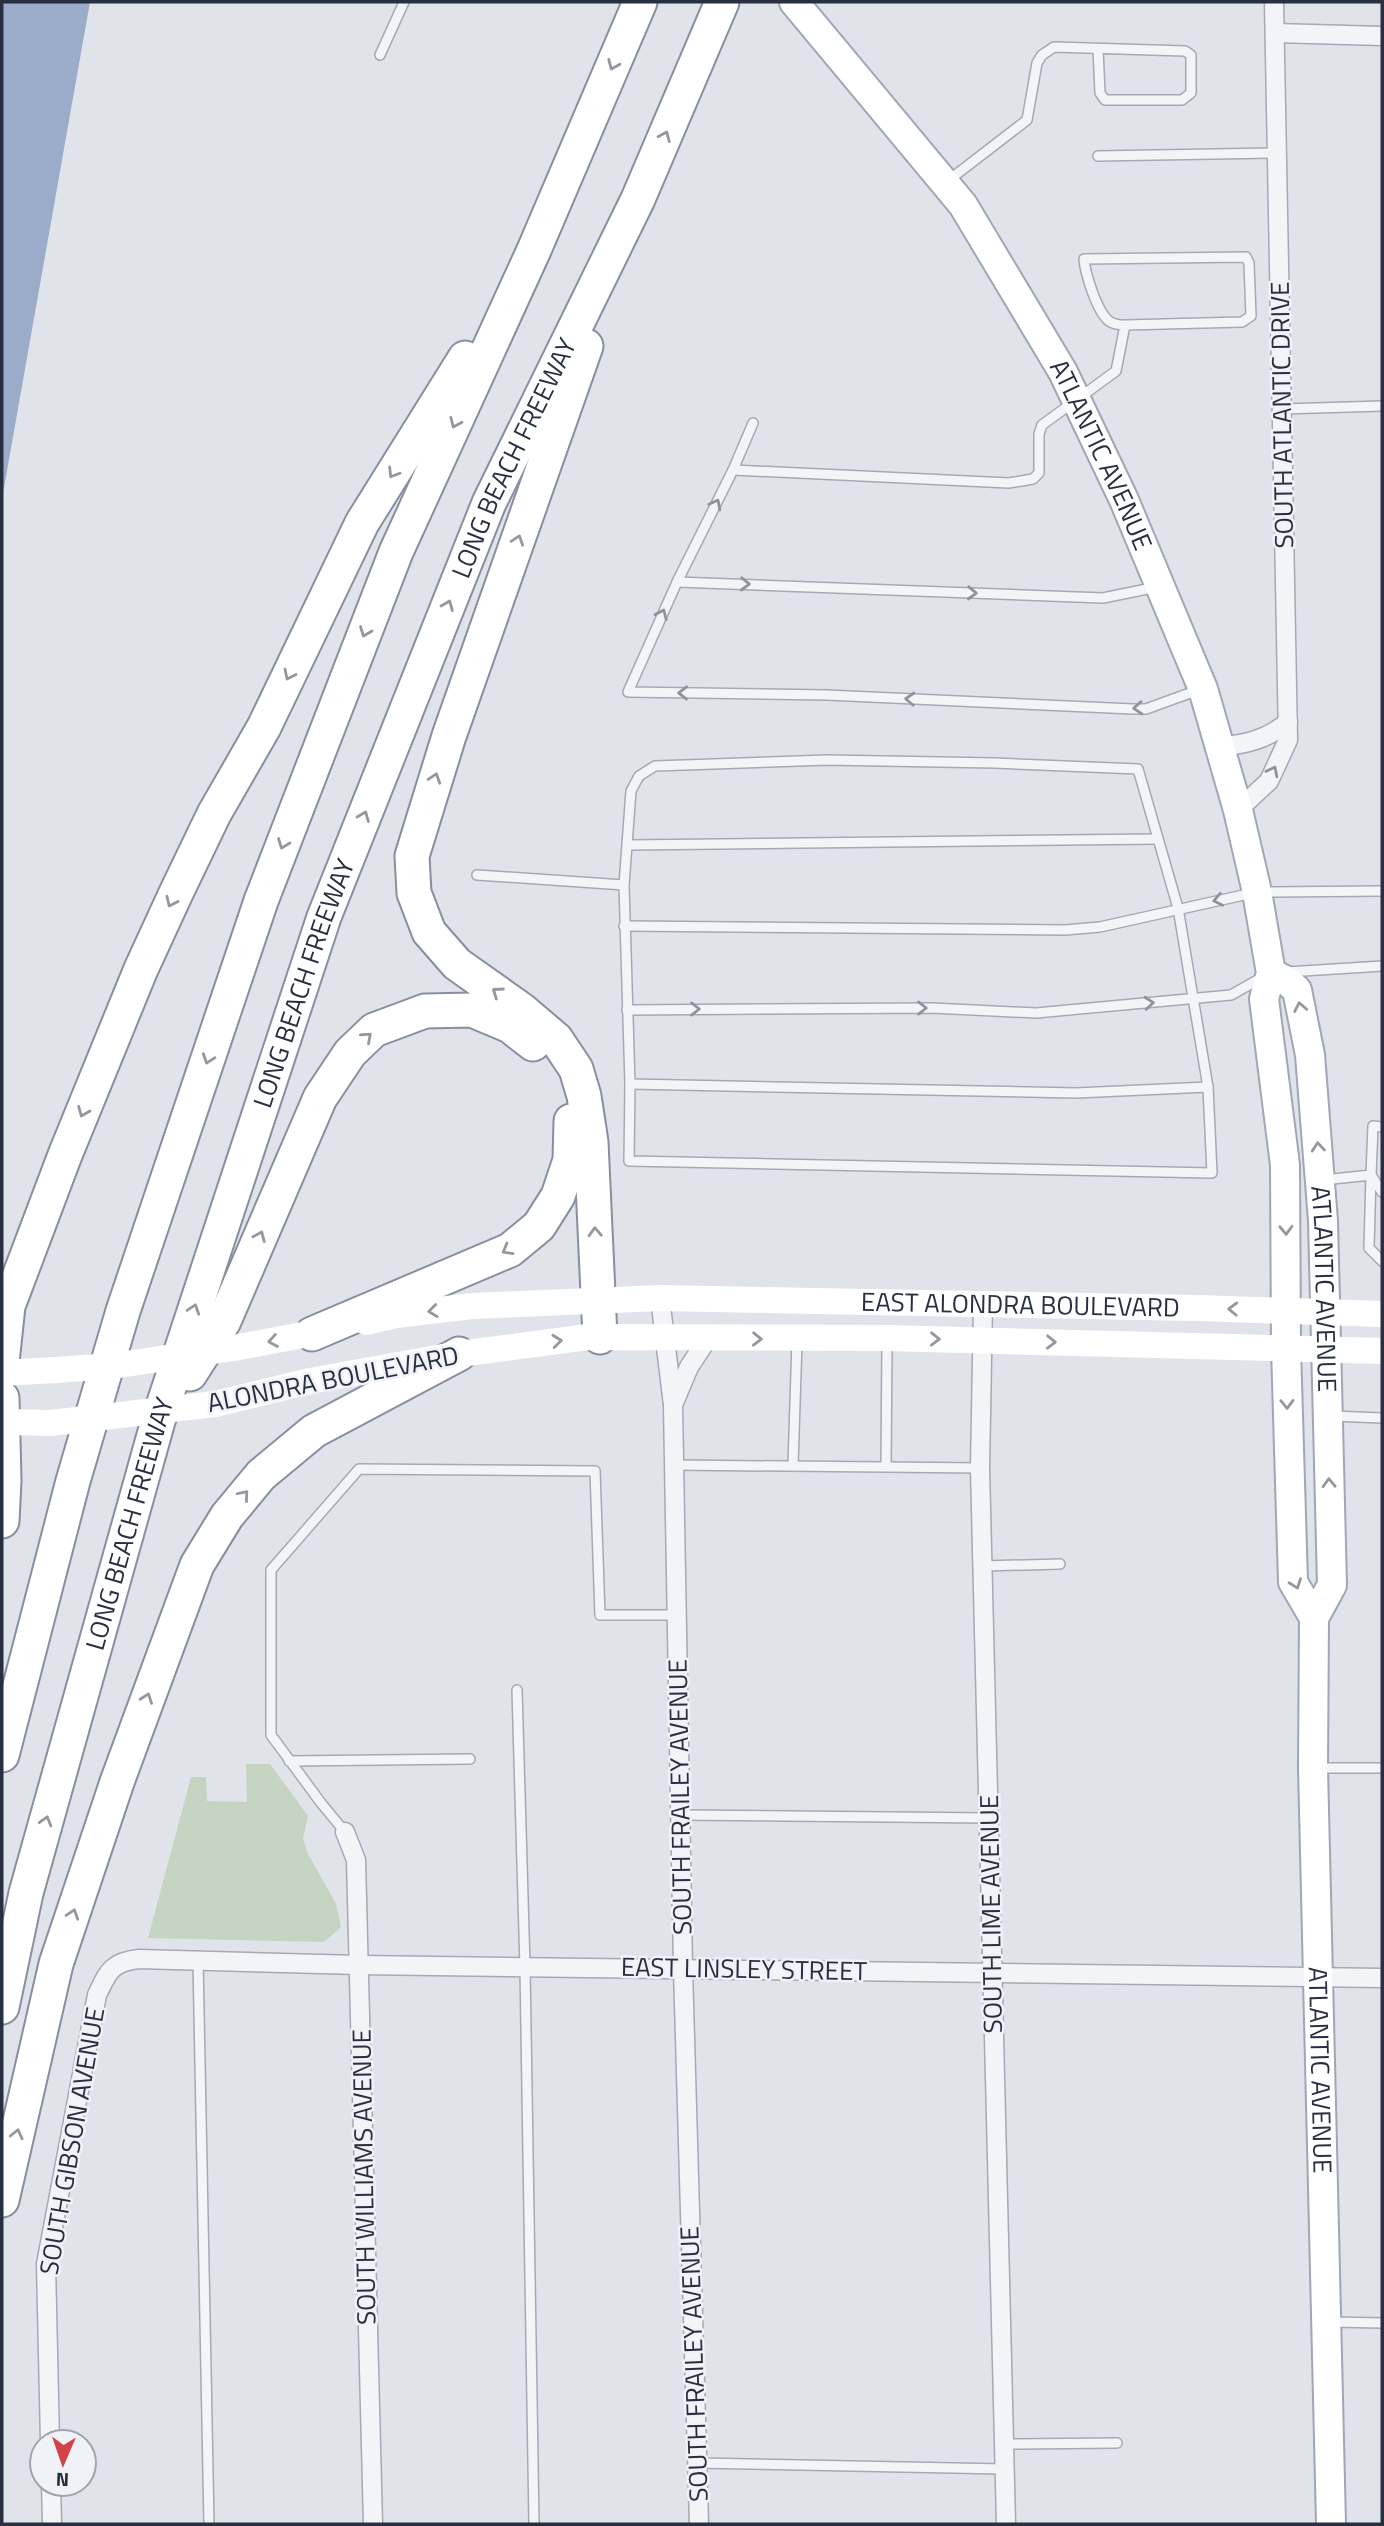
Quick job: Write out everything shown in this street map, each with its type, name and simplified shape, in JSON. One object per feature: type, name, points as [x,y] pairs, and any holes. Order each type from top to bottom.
[{"type":"highway","points":[[2,1755],[73,1481],[123,1311],[261,901],[396,552],[534,250],[639,2]]},
{"type":"highway","name":"LONG BEACH FREEWAY","points":[[2,2007],[26,1893],[158,1421],[324,917],[489,503],[638,199],[719,7]]},
{"type":"highway","points":[[600,1337],[591,1142],[584,1096],[576,1069],[556,1040],[522,1010],[457,964],[429,932],[414,892],[412,856],[449,736],[638,199]]},
{"type":"highway","points":[[2,1362],[8,1306],[86,1103],[141,969],[176,893],[214,814],[264,727],[362,523],[534,250]]},
{"type":"highway","points":[[158,1421],[224,1321],[320,1098],[349,1053],[374,1030],[425,1011],[472,1010],[510,1026],[547,1055],[562,1083],[571,1121],[570,1160],[558,1196],[539,1226],[510,1250],[312,1334]]},
{"type":"highway","points":[[2,2200],[57,1964],[117,1782],[197,1565],[227,1516],[261,1475],[304,1440],[314,1432],[459,1354]]},
{"type":"highway","points":[[2,1414],[2,1521]]},
{"type":"main road","name":"ATLANTIC AVENUE","points":[[794,2],[963,205],[1015,290],[1063,373],[1124,500],[1203,689],[1238,810],[1257,892],[1271,973],[1264,999],[1285,1165],[1286,1348],[1293,1582],[1314,1618]]},
{"type":"main road","name":"ATLANTIC AVENUE","points":[[1271,973],[1297,990],[1310,1055],[1321,1180],[1332,1585],[1314,1618],[1313,1768],[1331,2524]]},
{"type":"main road","name":"ALONDRA BOULEVARD","points":[[2,1373],[112,1366],[312,1334],[396,1315],[472,1306],[660,1298]]},
{"type":"main road","name":"EAST ALONDRA BOULEVARD","points":[[660,1298],[1382,1314]]},
{"type":"main road","name":"ALONDRA BOULEVARD","points":[[2,1414],[51,1423],[215,1404],[310,1381],[514,1346],[600,1337],[664,1338]]},
{"type":"main road","name":"EAST ALONDRA BOULEVARD","points":[[664,1338],[887,1338],[1382,1350]]},
{"type":"street","name":"SOUTH ATLANTIC DRIVE","points":[[1238,810],[1269,781],[1289,740],[1274,2]]},
{"type":"street","points":[[1275,33],[1382,36]]},
{"type":"street","points":[[1219,746],[1243,745],[1274,734],[1288,722]]},
{"type":"street","name":"SOUTH FRAILEY AVENUE","points":[[660,1298],[673,1405],[683,1969],[699,2524]]},
{"type":"street","name":"SOUTH LIME AVENUE","points":[[983,1304],[980,1468],[1006,2524]]},
{"type":"street","name":"SOUTH FRAILEY AVENUE","points":[[673,1405],[689,1367],[708,1338]]},
{"type":"street","name":"SOUTH WILLIAMS AVENUE","points":[[345,1832],[356,1860],[373,2524]]},
{"type":"street","name":"EAST LINSLEY STREET","points":[[109,1970],[123,1961],[139,1959],[359,1965],[1382,1978]]},
{"type":"street","name":"SOUTH GIBSON AVENUE","points":[[50,2428],[46,2264],[97,1995],[109,1970]]},
{"type":"street","points":[[51,2498],[52,2524]]},
{"type":"lane","points":[[380,55],[404,2]]},
{"type":"lane","points":[[945,183],[1027,120],[1037,63],[1042,55],[1054,47],[1098,48],[1185,51],[1191,55],[1191,93],[1182,100],[1105,100],[1100,93],[1098,48]]},
{"type":"lane","points":[[1098,156],[1277,153]]},
{"type":"lane","points":[[1246,257],[1249,263],[1251,316],[1242,322],[1125,325],[1109,321],[1104,314],[1089,282],[1084,259],[1246,257]]},
{"type":"lane","points":[[733,470],[1009,483],[1033,479],[1039,473],[1039,434],[1042,425],[1116,371],[1125,325]]},
{"type":"lane","points":[[1282,409],[1382,406]]},
{"type":"lane","points":[[753,423],[628,692],[827,695],[1146,709],[1203,689]]},
{"type":"lane","points":[[677,582],[1103,598],[1160,586]]},
{"type":"lane","points":[[827,760],[1138,769],[1178,908],[1208,1087],[1212,1173],[629,1161],[630,1084],[624,926],[628,845],[631,791],[639,776],[655,766],[827,760]]},
{"type":"lane","points":[[628,845],[1158,839]]},
{"type":"lane","points":[[477,875],[624,885]]},
{"type":"lane","points":[[624,926],[1065,930],[1100,927],[1257,892],[1382,891]]},
{"type":"lane","points":[[626,1010],[932,1008],[1036,1013],[1231,995],[1271,973],[1382,966]]},
{"type":"lane","points":[[630,1084],[1076,1093],[1208,1087]]},
{"type":"lane","points":[[1382,1127],[1373,1126],[1369,1248],[1382,1261]]},
{"type":"lane","points":[[1321,1180],[1371,1175]]},
{"type":"lane","points":[[1371,1175],[1382,1192]]},
{"type":"lane","points":[[886,1466],[887,1338]]},
{"type":"lane","points":[[793,1465],[797,1339]]},
{"type":"lane","points":[[1327,1416],[1382,1418]]},
{"type":"lane","points":[[673,1465],[980,1468]]},
{"type":"lane","points":[[345,1832],[271,1735],[271,1570],[359,1469],[595,1471],[600,1615],[676,1615]]},
{"type":"lane","points":[[983,1566],[1060,1564]]},
{"type":"lane","points":[[517,1690],[525,1966],[534,2524]]},
{"type":"lane","points":[[289,1761],[470,1759]]},
{"type":"lane","points":[[1313,1768],[1382,1768]]},
{"type":"lane","points":[[680,1815],[989,1818]]},
{"type":"lane","points":[[198,1961],[209,2524]]},
{"type":"lane","points":[[1326,2321],[1382,2323]]},
{"type":"lane","points":[[1004,2444],[1117,2443]]},
{"type":"lane","points":[[697,2463],[1004,2469]]},
{"type":"green space","points":[[246,1764],[270,1764],[308,1816],[303,1838],[308,1854],[336,1904],[341,1927],[324,1942],[148,1938],[191,1777],[206,1777],[207,1801],[247,1802]]},
{"type":"water","points":[[2,2],[90,2],[2,499]]}]
